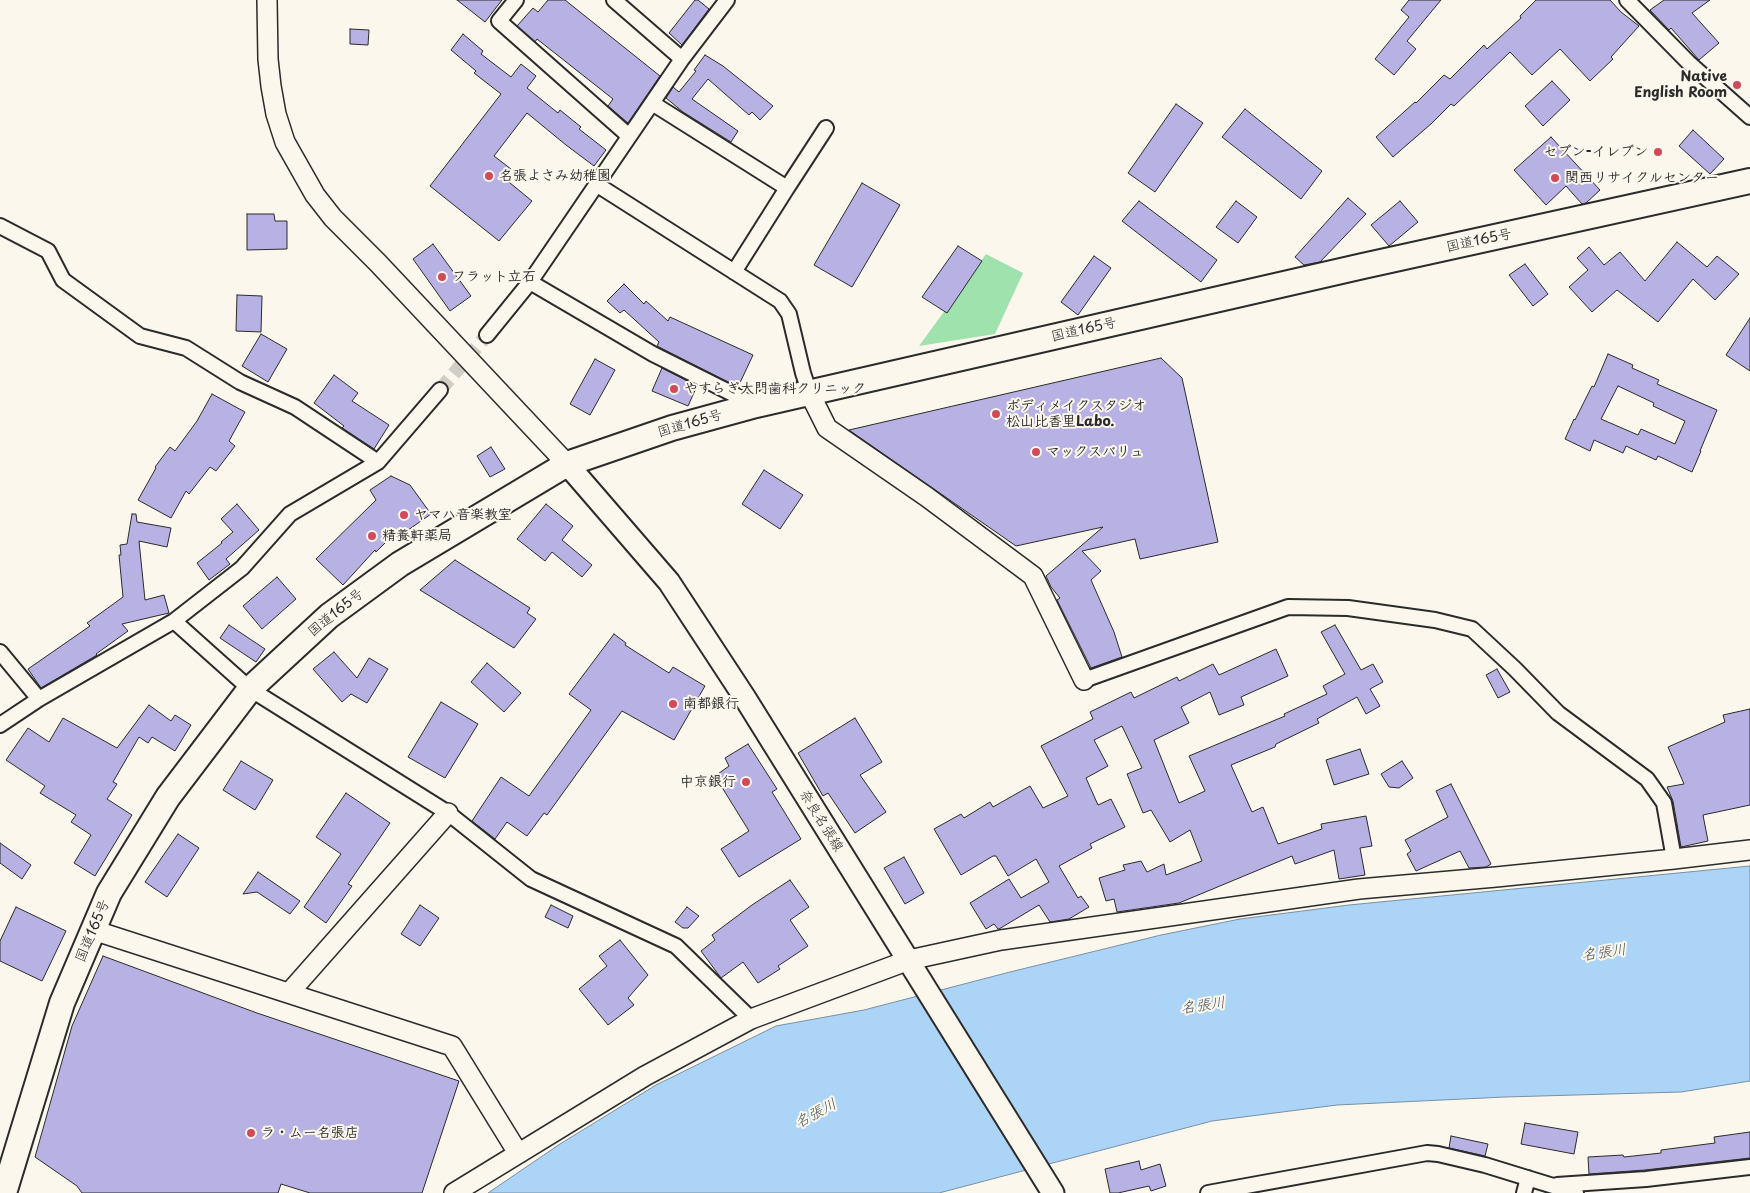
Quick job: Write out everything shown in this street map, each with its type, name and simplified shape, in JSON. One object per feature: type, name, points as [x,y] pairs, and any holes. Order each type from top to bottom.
[{"type":"highway","name":"国道165号","points":[[4,1193],[62,1002],[109,893],[168,797],[250,689],[329,616],[400,564],[567,464],[672,428],[756,405],[1344,270],[1750,182]]},
{"type":"main road","name":"奈良名張線","points":[[567,464],[669,582],[741,692],[1053,1193]]},
{"type":"street","points":[[267,0],[268,59],[276,114],[285,142],[315,196],[333,218],[378,263],[567,464]]},
{"type":"street","points":[[516,0],[499,21],[629,136]]},
{"type":"street","points":[[614,0],[682,59]]},
{"type":"street","points":[[487,335],[530,282],[682,59],[727,0]]},
{"type":"street","points":[[1627,0],[1689,63],[1750,117]]},
{"type":"street","points":[[652,103],[787,188]]},
{"type":"street","points":[[734,272],[826,128]]},
{"type":"street","points":[[596,184],[780,301],[786,307],[810,394],[827,428],[927,497],[1033,576],[1084,680],[1288,607],[1348,608],[1435,620],[1472,630],[1515,669],[1558,713],[1648,779],[1664,803],[1674,859]]},
{"type":"street","points":[[0,226],[48,251],[63,280],[140,336],[186,348],[240,382],[295,407],[378,462]]},
{"type":"street","points":[[530,282],[653,354],[756,405]]},
{"type":"street","points":[[0,725],[39,699],[174,621],[242,568],[290,514],[378,462],[440,390]]},
{"type":"street","points":[[174,621],[250,689],[448,813],[531,879],[676,946],[752,1019]]},
{"type":"street","points":[[0,652],[39,699]]},
{"type":"street","points":[[288,993],[448,813]]},
{"type":"street","points":[[454,1193],[645,1076],[752,1019],[912,966],[1001,940],[1358,889],[1750,850]]},
{"type":"street","points":[[93,930],[452,1046],[518,1153]]},
{"type":"street","points":[[1208,1193],[1427,1153],[1485,1165],[1576,1193]]},
{"type":"street","points":[[1551,1186],[1646,1179],[1750,1167]]},
{"type":"street","points":[[1524,1193],[1528,1178]]},
{"type":"green space","points":[[986,254],[1023,273],[995,334],[919,346]]},
{"type":"water","name":"名張川","points":[[1750,866],[1750,1081],[1681,1092],[1505,1097],[1337,1105],[1212,1121],[939,1193],[488,1193],[560,1144],[656,1085],[776,1026],[864,1010],[1161,935],[1240,919],[1349,905]]},
{"type":"building","points":[[457,0],[502,0],[485,22]]},
{"type":"building","points":[[548,0],[565,0],[660,76],[628,123],[608,106],[613,99],[537,39],[535,42],[517,26],[533,8],[538,12]]},
{"type":"building","points":[[695,0],[698,0],[709,9],[682,45],[669,33]]},
{"type":"building","points":[[1409,0],[1441,0],[1407,41],[1416,49],[1394,75],[1375,59],[1409,17],[1401,10]]},
{"type":"building","points":[[1536,0],[1610,0],[1621,12],[1639,26],[1611,57],[1613,59],[1590,81],[1560,49],[1532,75],[1510,52],[1454,106],[1451,104],[1393,157],[1376,137],[1416,103],[1444,75],[1450,79],[1484,45],[1487,49],[1521,18],[1520,16]]},
{"type":"building","points":[[1664,0],[1710,0],[1692,13],[1719,43],[1699,60],[1671,28],[1669,30],[1650,10]]},
{"type":"building","points":[[350,29],[369,30],[368,45],[350,44]]},
{"type":"building","points":[[463,34],[483,51],[481,54],[511,77],[521,64],[536,76],[527,88],[558,113],[560,110],[581,127],[579,129],[606,150],[594,166],[527,113],[494,156],[511,169],[504,178],[532,201],[499,241],[430,186],[501,94],[474,73],[476,71],[451,50]]},
{"type":"building","points":[[705,55],[723,66],[773,106],[760,120],[752,112],[749,115],[708,79],[692,99],[738,131],[731,142],[683,112],[666,98],[673,87],[679,92],[696,71],[694,70]]},
{"type":"building","points":[[1552,81],[1570,100],[1543,126],[1525,106]]},
{"type":"building","points":[[1176,104],[1203,123],[1155,192],[1128,173]]},
{"type":"building","points":[[1245,109],[1322,171],[1301,199],[1222,137]]},
{"type":"building","points":[[1693,130],[1724,159],[1710,174],[1679,146]]},
{"type":"building","name":"関西リサイクルセンター","points":[[1551,137],[1600,190],[1586,203],[1582,204],[1566,186],[1546,205],[1514,170]]},
{"type":"building","points":[[862,183],[900,205],[852,287],[814,265]]},
{"type":"building","points":[[1348,198],[1366,214],[1320,262],[1304,265],[1295,257]]},
{"type":"building","points":[[1139,201],[1217,260],[1201,282],[1122,221]]},
{"type":"building","points":[[1236,201],[1257,217],[1238,243],[1216,227]]},
{"type":"building","points":[[1400,201],[1418,222],[1389,246],[1371,225]]},
{"type":"building","points":[[247,214],[274,214],[275,221],[287,221],[287,249],[247,250]]},
{"type":"building","points":[[1677,242],[1707,267],[1717,256],[1739,274],[1715,300],[1693,279],[1658,322],[1617,290],[1592,312],[1569,287],[1588,270],[1577,258],[1589,247],[1604,265],[1620,252],[1645,281]]},
{"type":"building","name":"フラット立石","points":[[433,244],[471,296],[450,311],[413,259]]},
{"type":"building","points":[[958,246],[982,261],[947,313],[922,297]]},
{"type":"building","points":[[1094,256],[1111,268],[1078,315],[1061,302]]},
{"type":"building","points":[[1525,264],[1548,294],[1533,306],[1509,275]]},
{"type":"building","points":[[624,284],[644,304],[646,301],[668,321],[670,317],[753,355],[738,387],[657,346],[659,342],[624,310],[620,313],[607,301]]},
{"type":"building","points":[[237,295],[262,296],[261,332],[236,331]]},
{"type":"building","points":[[1750,318],[1750,371],[1726,355]]},
{"type":"building","points":[[261,334],[287,349],[268,382],[242,366]]},
{"type":"building","points":[[1608,354],[1633,365],[1632,368],[1659,380],[1657,384],[1717,410],[1692,472],[1658,456],[1656,460],[1626,446],[1623,453],[1594,440],[1590,451],[1565,439],[1592,386],[1594,387]],"holes":[[[1618,386],[1654,403],[1653,406],[1685,421],[1675,444],[1641,429],[1638,435],[1601,419]]]},
{"type":"building","name":"マックスバリュ","points":[[1161,358],[1182,378],[1218,542],[1140,559],[1135,539],[1082,551],[1101,571],[1091,580],[1114,632],[1122,657],[1091,668],[1057,600],[1060,598],[1051,587],[1046,576],[1103,527],[1016,546],[849,430]]},
{"type":"building","points":[[595,359],[615,370],[590,415],[570,404]]},
{"type":"building","name":"やすらぎ大門歯科クリニック","points":[[662,368],[697,386],[688,406],[652,391]]},
{"type":"building","points":[[334,375],[358,393],[352,401],[389,425],[374,449],[342,428],[344,426],[314,403]]},
{"type":"building","points":[[212,394],[245,412],[229,441],[235,446],[216,471],[210,467],[189,494],[186,491],[171,518],[138,500],[155,467],[170,447],[175,451],[197,421]]},
{"type":"building","points":[[491,447],[505,469],[490,477],[477,456]]},
{"type":"building","points":[[764,470],[803,495],[780,529],[742,504]]},
{"type":"building","points":[[391,476],[410,485],[431,514],[401,535],[398,530],[376,552],[375,550],[343,585],[316,559],[376,500],[370,490]]},
{"type":"building","points":[[237,504],[259,530],[226,559],[230,564],[209,580],[197,563],[233,532],[221,519]]},
{"type":"building","points":[[546,504],[573,526],[562,540],[592,565],[582,577],[552,552],[545,561],[517,539]]},
{"type":"building","points":[[132,514],[136,514],[137,522],[171,528],[167,547],[139,541],[145,600],[164,595],[169,613],[122,624],[128,631],[97,655],[41,688],[28,669],[90,626],[87,623],[123,597],[119,555],[121,555],[120,545],[127,544]]},
{"type":"building","points":[[455,560],[530,608],[527,613],[536,619],[514,648],[420,590]]},
{"type":"building","points":[[277,577],[296,599],[262,629],[243,606]]},
{"type":"building","points":[[229,625],[265,649],[256,662],[220,638]]},
{"type":"building","points":[[1335,625],[1361,670],[1373,664],[1383,682],[1370,689],[1380,706],[1366,714],[1357,697],[1317,719],[1319,723],[1276,744],[1275,747],[1231,765],[1252,812],[1263,807],[1278,844],[1322,829],[1321,824],[1366,816],[1372,846],[1360,848],[1365,875],[1339,879],[1334,850],[1295,864],[1292,856],[1179,903],[1117,912],[1114,899],[1106,901],[1099,878],[1125,870],[1123,865],[1141,861],[1147,872],[1164,864],[1166,875],[1202,861],[1190,830],[1170,842],[1151,810],[1143,813],[1127,774],[1142,768],[1122,726],[1094,740],[1108,766],[1086,778],[1098,805],[1111,799],[1125,827],[1090,844],[1092,848],[1059,866],[1078,898],[1081,896],[1089,907],[1069,919],[1050,922],[1039,905],[999,929],[994,924],[986,929],[970,903],[1009,879],[1021,898],[1049,882],[1036,859],[1008,876],[996,856],[993,856],[961,875],[934,829],[961,814],[964,818],[990,802],[993,807],[1030,786],[1043,808],[1068,796],[1041,746],[1093,719],[1090,712],[1131,692],[1134,698],[1177,677],[1179,681],[1213,664],[1219,675],[1276,649],[1288,676],[1241,697],[1244,705],[1219,715],[1210,692],[1181,707],[1189,723],[1154,740],[1179,803],[1205,791],[1189,756],[1285,716],[1284,714],[1327,694],[1323,686],[1345,674],[1321,632]]},
{"type":"building","points":[[614,634],[626,643],[625,645],[669,673],[673,667],[705,686],[674,740],[622,711],[547,815],[544,813],[527,836],[507,822],[495,839],[472,821],[501,777],[529,796],[591,710],[569,694]]},
{"type":"building","points":[[334,652],[357,678],[369,658],[388,669],[367,703],[351,694],[342,702],[313,669]]},
{"type":"building","points":[[487,663],[521,693],[504,712],[471,682]]},
{"type":"building","points":[[1497,669],[1510,692],[1498,698],[1486,675]]},
{"type":"building","points":[[441,702],[478,724],[445,778],[408,757]]},
{"type":"building","points":[[149,705],[171,721],[175,715],[191,725],[175,751],[152,737],[148,743],[139,737],[113,782],[117,784],[107,799],[132,815],[95,876],[74,863],[91,835],[71,822],[76,815],[40,793],[45,786],[6,760],[28,728],[49,742],[63,718],[117,748]]},
{"type":"building","points":[[1750,709],[1750,805],[1703,815],[1708,841],[1681,847],[1673,801],[1667,787],[1684,784],[1668,747],[1725,722],[1723,715]]},
{"type":"building","points":[[855,718],[882,762],[860,775],[886,812],[855,833],[828,793],[823,796],[798,753]]},
{"type":"building","points":[[748,744],[777,789],[772,792],[801,839],[739,877],[721,849],[749,831],[715,776],[729,766],[725,758]]},
{"type":"building","points":[[1360,749],[1369,774],[1334,785],[1326,760]]},
{"type":"building","points":[[241,761],[273,780],[255,810],[223,790]]},
{"type":"building","points":[[1402,761],[1413,778],[1399,788],[1389,787],[1381,774]]},
{"type":"building","points":[[1451,784],[1491,864],[1486,867],[1469,868],[1460,851],[1416,871],[1407,854],[1411,851],[1405,840],[1448,817],[1436,791]]},
{"type":"building","points":[[346,793],[390,823],[348,884],[352,886],[326,923],[304,907],[341,854],[316,837]]},
{"type":"building","points":[[178,834],[199,848],[167,897],[145,882]]},
{"type":"building","points":[[0,843],[31,865],[22,879],[0,863]]},
{"type":"building","points":[[904,857],[924,893],[905,904],[884,868]]},
{"type":"building","points":[[258,872],[300,901],[290,914],[257,892],[243,894]]},
{"type":"building","points":[[790,880],[809,907],[790,920],[808,946],[778,966],[780,969],[758,983],[743,962],[721,978],[701,951],[715,940],[712,935]]},
{"type":"building","points":[[420,905],[439,918],[420,946],[401,934]]},
{"type":"building","points":[[551,905],[573,916],[568,928],[545,917]]},
{"type":"building","points":[[16,907],[66,931],[42,981],[0,961],[0,941]]},
{"type":"building","points":[[687,907],[699,916],[688,928],[683,928],[675,922]]},
{"type":"building","points":[[620,940],[648,975],[628,998],[634,1005],[608,1025],[579,989],[607,966],[599,956]]},
{"type":"building","points":[[103,956],[257,1013],[459,1081],[422,1193],[310,1193],[281,1184],[278,1193],[82,1193],[77,1186],[35,1157],[72,1026]]},
{"type":"building","points":[[1525,1123],[1578,1132],[1574,1154],[1521,1144]]},
{"type":"building","points":[[1750,1132],[1750,1158],[1645,1170],[1589,1174],[1588,1157],[1623,1155],[1624,1157],[1661,1153],[1661,1150],[1715,1143],[1714,1137]]},
{"type":"building","points":[[1451,1136],[1488,1144],[1485,1156],[1449,1148]]},
{"type":"building","points":[[1139,1161],[1141,1170],[1160,1164],[1166,1186],[1151,1191],[1149,1186],[1110,1193],[1105,1169]]},
{"type":"tunnel","points":[[440,390],[487,335]]},
{"type":"place","name":"Native English Room","points":[[1737,85]]},
{"type":"place","name":"セブン-イレブン","points":[[1658,152]]},
{"type":"place","name":"名張よさみ幼稚園","points":[[489,176]]},
{"type":"place","name":"関西リサイクルセンター","points":[[1555,178]]},
{"type":"place","name":"フラット立石","points":[[442,277]]},
{"type":"place","name":"やすらぎ大門歯科クリニック","points":[[674,389]]},
{"type":"place","name":"ボディメイクスタジオ 松山比香里Labo.","points":[[996,414]]},
{"type":"place","name":"マックスバリュ","points":[[1036,452]]},
{"type":"place","name":"ヤマハ音楽教室","points":[[404,515]]},
{"type":"place","name":"精養軒薬局","points":[[372,536]]},
{"type":"place","name":"南都銀行","points":[[673,704]]},
{"type":"place","name":"中京銀行","points":[[746,782]]},
{"type":"place","name":"ラ・ムー名張店","points":[[251,1133]]}]
